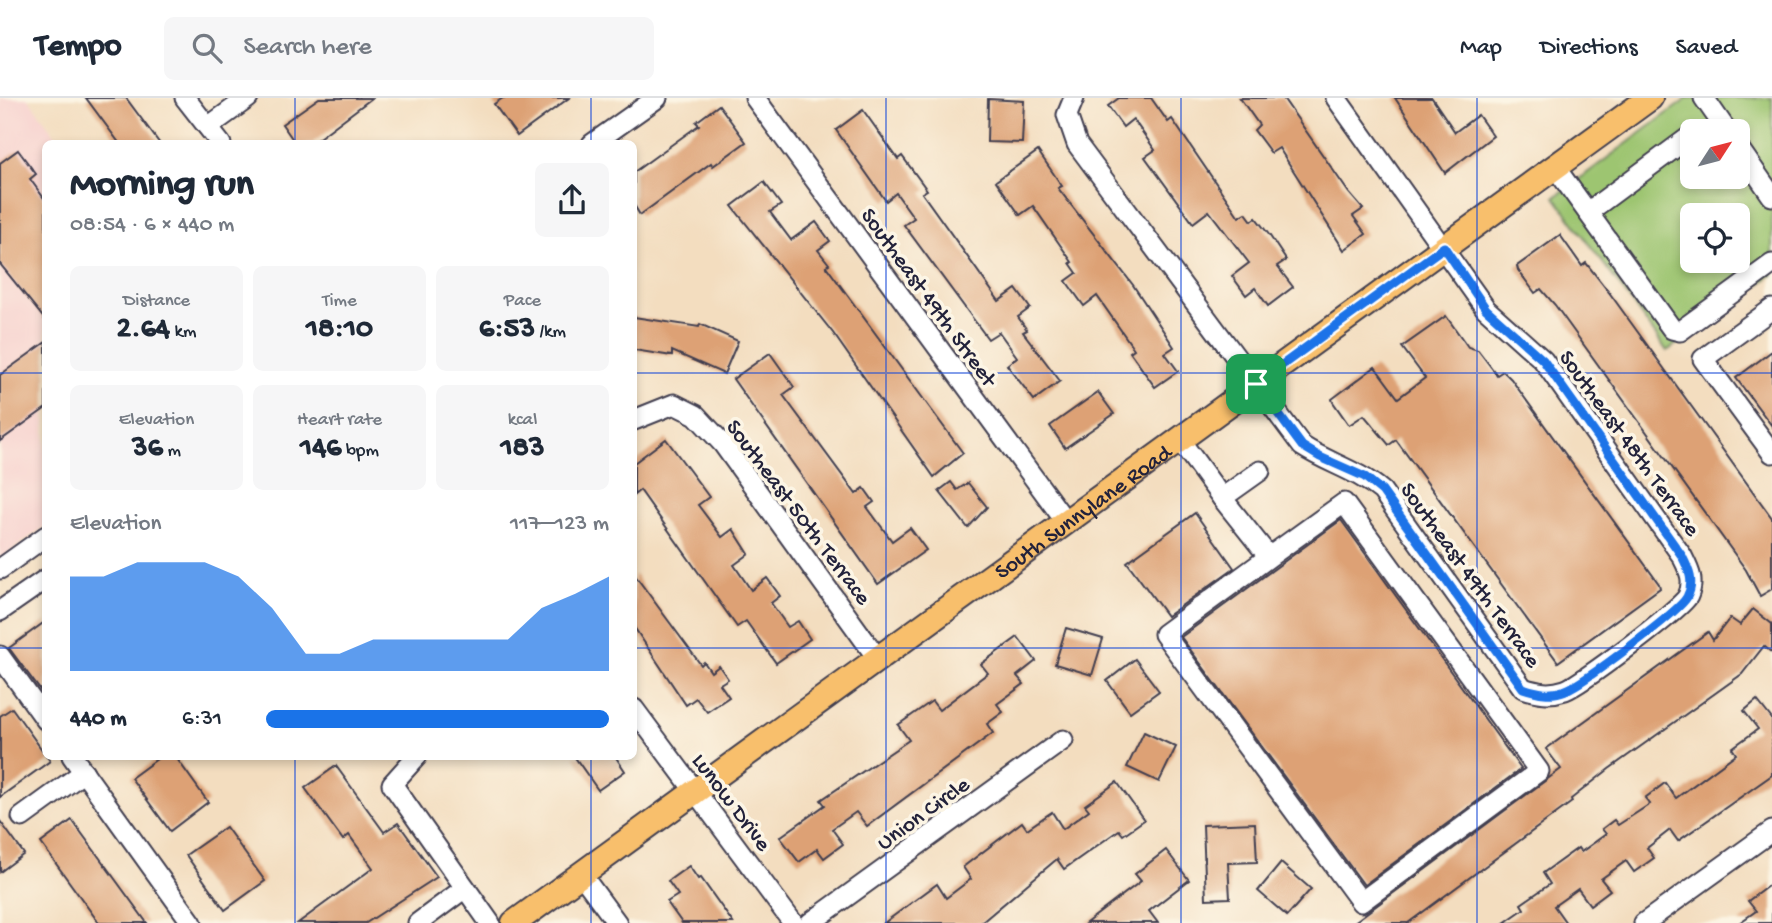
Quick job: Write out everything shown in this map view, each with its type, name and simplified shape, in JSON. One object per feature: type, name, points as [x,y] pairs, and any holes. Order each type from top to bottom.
[{"type":"main road","name":"South Sunnylane Road","points":[[514,923],[1650,98]]},
{"type":"street","points":[[185,98],[218,140]]},
{"type":"street","points":[[208,127],[248,98]]},
{"type":"street","points":[[598,140],[657,98]]},
{"type":"street","name":"Southeast 49th Street","points":[[755,98],[1066,522]]},
{"type":"street","name":"Southeast 48th Terrace","points":[[1336,98],[1486,309],[1543,360],[1682,556],[1692,577],[1687,597],[1670,615],[1627,646]]},
{"type":"street","points":[[1703,98],[1718,119]]},
{"type":"street","name":"Southeast 49th Terrace","points":[[1070,106],[1077,144],[1302,446],[1365,477],[1382,491],[1523,688],[1542,694],[1567,690],[1627,646]]},
{"type":"street","points":[[1588,212],[1680,144]]},
{"type":"street","points":[[1750,164],[1772,196]]},
{"type":"street","points":[[1555,167],[1672,329],[1680,331],[1772,264]]},
{"type":"street","points":[[1772,309],[1703,359],[1772,453]]},
{"type":"street","name":"Southeast 50th Terrace","points":[[637,419],[674,404],[696,415],[723,444],[878,659]]},
{"type":"street","points":[[1180,439],[1269,557]]},
{"type":"street","points":[[1222,498],[1259,471]]},
{"type":"street","points":[[1344,503],[1539,771],[1361,902],[1164,634],[1269,557],[1344,503]]},
{"type":"street","points":[[0,569],[42,539]]},
{"type":"street","points":[[0,611],[42,582]]},
{"type":"street","points":[[0,656],[42,714]]},
{"type":"street","name":"Lunow Drive","points":[[637,713],[793,923]]},
{"type":"street","name":"Union Circle","points":[[810,923],[1063,740]]},
{"type":"street","points":[[75,760],[192,923]]},
{"type":"street","points":[[413,760],[392,784],[490,923]]},
{"type":"street","points":[[22,817],[84,772]]},
{"type":"street","points":[[1644,923],[1772,831]]},
{"type":"street","points":[[581,874],[617,923]]},
{"type":"street","points":[[418,923],[465,888]]},
{"type":"shaded area","points":[[0,98],[28,98],[59,140],[42,140],[42,528],[0,559]]},
{"type":"green space","points":[[1688,98],[1772,98],[1772,275],[1667,351],[1555,197]]},
{"type":"building","points":[[86,98],[126,98],[157,140],[117,140]]},
{"type":"building","points":[[319,98],[372,98],[316,140],[293,140],[282,124]]},
{"type":"building","points":[[503,98],[569,98],[517,136],[494,104]]},
{"type":"building","points":[[1119,98],[1151,98],[1168,122],[1172,119],[1239,217],[1246,213],[1252,221],[1256,218],[1270,236],[1286,260],[1277,266],[1293,287],[1268,306],[1255,288],[1246,295],[1232,276],[1249,263],[1209,211],[1193,223],[1145,157],[1155,150],[1133,119],[1123,127],[1108,106]]},
{"type":"building","points":[[1240,98],[1283,98],[1363,209],[1353,216],[1366,234],[1344,250],[1279,148],[1271,153],[1254,130],[1259,125]]},
{"type":"building","points":[[1395,98],[1432,98],[1455,132],[1478,115],[1493,136],[1445,173]]},
{"type":"building","points":[[988,99],[1024,101],[1022,143],[987,142]]},
{"type":"building","points":[[719,105],[746,142],[713,166],[711,163],[640,215],[637,210],[637,170],[699,125],[696,122]]},
{"type":"building","points":[[863,110],[898,159],[902,156],[927,190],[922,193],[999,301],[1016,289],[1030,308],[1018,317],[1027,330],[1023,332],[1060,381],[1034,400],[1007,365],[1017,357],[999,332],[988,339],[904,225],[914,218],[896,193],[886,201],[836,130]]},
{"type":"building","points":[[18,150],[36,174],[30,179],[42,196],[42,316],[0,264],[0,163]]},
{"type":"building","points":[[1038,151],[1062,186],[1058,188],[1133,285],[1174,347],[1165,353],[1178,371],[1155,387],[1130,352],[1134,349],[1097,296],[1084,306],[1066,281],[1077,273],[1033,206],[1020,215],[996,181]]},
{"type":"building","points":[[764,182],[781,205],[770,212],[791,240],[816,222],[830,241],[818,250],[829,264],[826,266],[963,453],[934,477],[833,333],[732,206]]},
{"type":"building","points":[[1560,235],[1582,266],[1586,263],[1611,295],[1772,518],[1772,589],[1760,596],[1746,570],[1555,305],[1541,289],[1535,293],[1518,270],[1517,266]]},
{"type":"building","points":[[1446,316],[1468,347],[1478,350],[1497,375],[1503,371],[1511,379],[1659,584],[1660,588],[1558,662],[1396,440],[1389,445],[1364,415],[1349,425],[1332,399],[1375,367],[1398,398],[1425,378],[1402,347]]},
{"type":"building","points":[[637,317],[699,327],[700,324],[738,341],[724,374],[672,351],[672,356],[637,350]]},
{"type":"building","points":[[42,345],[42,411],[0,441],[0,375]]},
{"type":"building","points":[[1772,351],[1772,426],[1736,378]]},
{"type":"building","points":[[770,353],[794,387],[783,395],[856,494],[864,488],[874,502],[867,507],[892,541],[910,528],[926,550],[878,584],[733,379]]},
{"type":"building","points":[[1098,392],[1114,414],[1065,448],[1050,426]]},
{"type":"building","points":[[666,439],[709,497],[698,505],[722,537],[733,529],[749,554],[734,565],[751,590],[767,578],[780,596],[771,603],[788,627],[798,621],[810,639],[776,663],[746,621],[737,627],[640,490],[637,492],[637,461]]},
{"type":"building","points":[[951,482],[957,490],[968,483],[987,507],[968,528],[939,491]]},
{"type":"building","points":[[1195,513],[1234,568],[1167,616],[1127,562]]},
{"type":"building","points":[[1341,520],[1521,769],[1364,885],[1181,637]]},
{"type":"building","points":[[637,578],[701,665],[704,662],[711,672],[719,666],[728,679],[720,684],[729,697],[707,712],[696,698],[686,705],[637,632]]},
{"type":"building","points":[[1753,609],[1772,624],[1772,653],[1764,646],[1742,674],[1609,769],[1571,799],[1572,802],[1408,923],[1353,923],[1561,769],[1546,749],[1708,632],[1713,640],[1730,618],[1740,625]]},
{"type":"building","points":[[42,624],[42,693],[9,648]]},
{"type":"building","points":[[1066,628],[1103,639],[1092,675],[1055,664]]},
{"type":"building","points":[[1018,637],[1036,661],[1017,676],[1024,684],[997,704],[1003,712],[987,724],[993,733],[867,826],[856,812],[832,829],[843,844],[824,858],[817,849],[799,862],[780,837],[825,805],[821,800],[909,740],[898,725],[932,701],[939,710],[988,673],[981,664]]},
{"type":"building","points":[[1135,659],[1159,691],[1130,712],[1107,681]]},
{"type":"building","points":[[1757,700],[1772,719],[1772,775],[1678,841],[1670,830],[1647,848],[1654,858],[1634,872],[1626,861],[1601,879],[1610,890],[1590,905],[1578,889],[1554,906],[1566,923],[1504,923],[1524,909],[1521,904],[1550,884],[1543,873],[1578,848],[1581,852],[1606,834],[1602,829],[1614,820],[1618,825],[1650,804],[1645,798],[1665,783],[1676,798],[1736,754],[1732,748],[1758,729],[1744,711]]},
{"type":"building","points":[[12,708],[42,750],[42,760],[50,761],[0,797],[0,716]]},
{"type":"building","points":[[1144,732],[1176,747],[1159,782],[1127,767]]},
{"type":"building","points":[[156,760],[178,760],[208,802],[170,831],[131,778]]},
{"type":"building","points":[[577,760],[618,760],[625,771],[598,790]]},
{"type":"building","points":[[336,766],[384,832],[398,823],[437,877],[366,923],[298,923],[373,868],[349,835],[343,840],[305,788]]},
{"type":"building","points":[[1117,782],[1144,820],[1123,835],[1119,830],[1064,869],[1057,859],[981,923],[884,923],[937,884],[946,898],[971,879],[963,867],[1022,822],[1027,829],[1052,812],[1063,829],[1089,810],[1085,805]]},
{"type":"building","points":[[72,820],[147,923],[99,923],[41,843]]},
{"type":"building","points":[[0,821],[24,854],[0,872]]},
{"type":"building","points":[[1255,823],[1257,862],[1228,863],[1230,898],[1206,899],[1203,825]]},
{"type":"building","points":[[226,827],[265,881],[225,910],[186,855]]},
{"type":"building","points":[[1166,850],[1189,880],[1149,911],[1158,923],[1086,923],[1141,881],[1135,874]]},
{"type":"building","points":[[1281,863],[1311,889],[1287,916],[1258,891]]},
{"type":"building","points":[[689,866],[698,879],[701,878],[733,923],[682,923],[667,902],[678,895],[668,881]]},
{"type":"building","points":[[1772,883],[1772,923],[1739,923],[1756,911],[1748,901]]},
{"type":"route","points":[[1444,247],[1486,309],[1543,360],[1682,556],[1692,577],[1687,597],[1670,615],[1567,690],[1542,694],[1523,688],[1382,491],[1365,477],[1302,446],[1256,384],[1444,247]]}]
